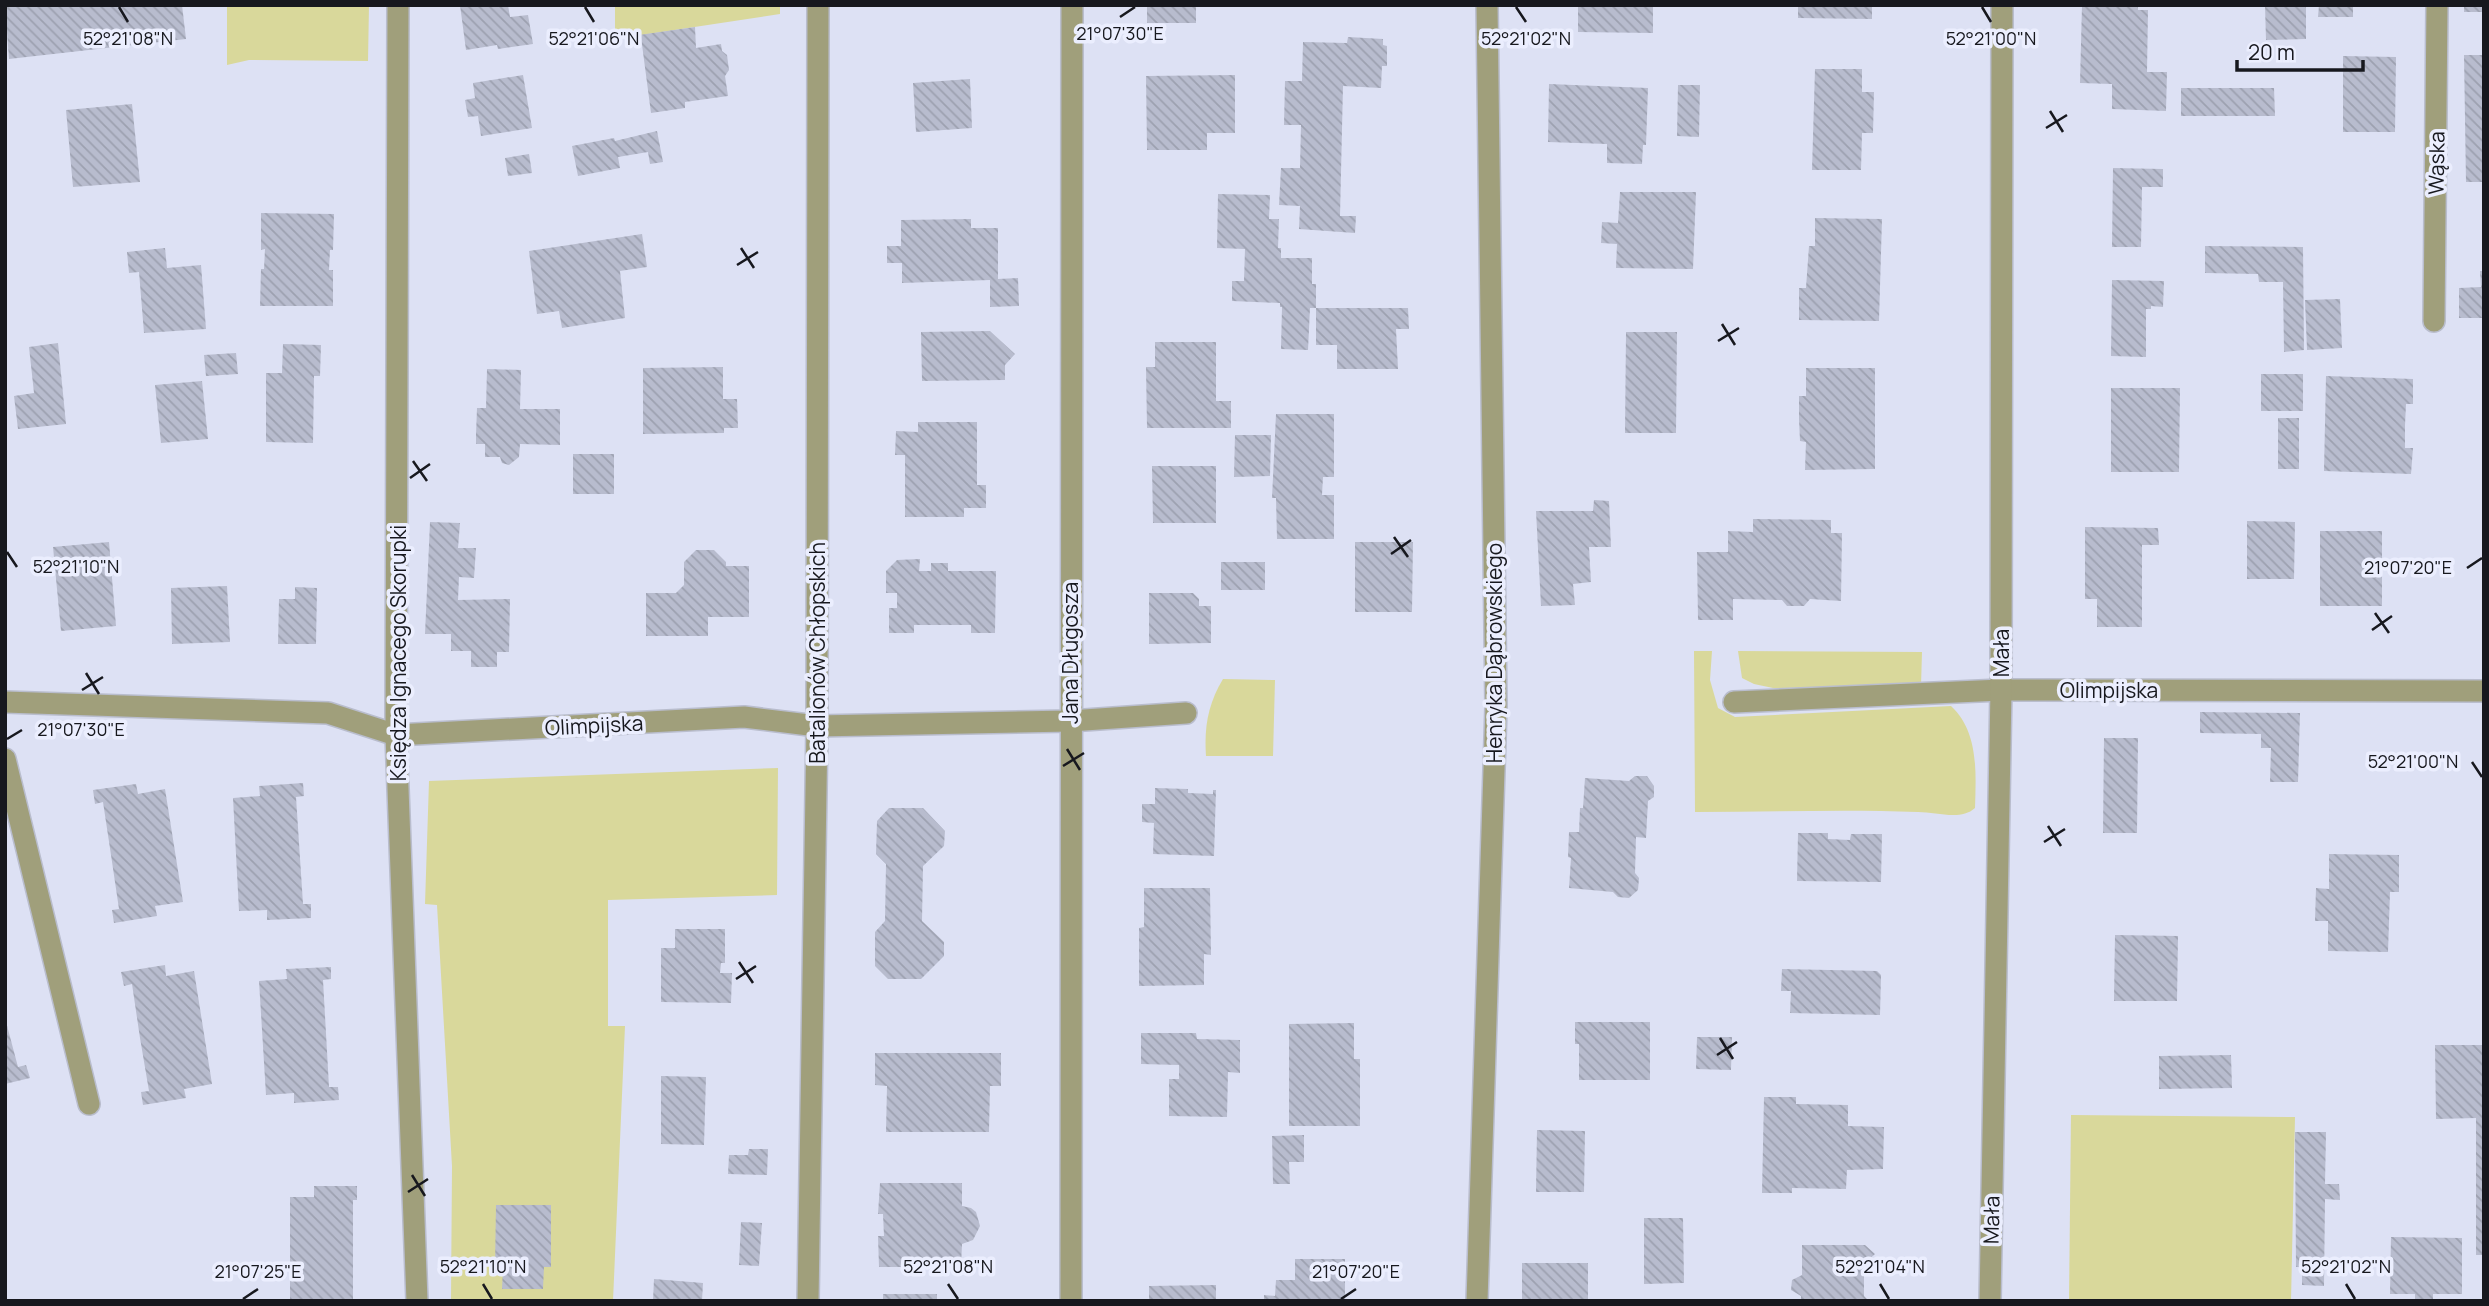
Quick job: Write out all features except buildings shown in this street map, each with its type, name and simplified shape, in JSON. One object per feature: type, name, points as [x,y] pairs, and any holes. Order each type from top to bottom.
[{"type":"street","name":"Księdza Ignacego Skorupki","points":[[398,5],[396,735],[417,1301]]},
{"type":"street","name":"Batalionów Chłopskich","points":[[808,1301],[817,726],[818,5]]},
{"type":"street","name":"Jana Długosza","points":[[1071,1301],[1072,5]]},
{"type":"street","name":"Henryka Dąbrowskiego","points":[[1477,1301],[1496,707],[1487,5]]},
{"type":"street","name":"Mała","points":[[1990,1301],[2001,690],[2002,5]]},
{"type":"street","name":"Wąska","points":[[2434,321],[2437,5]]},
{"type":"street","name":"Olimpijska","points":[[1734,702],[2001,690],[2484,691]]},
{"type":"street","name":"Olimpijska","points":[[5,702],[328,713],[396,735],[744,717],[817,726],[1070,721],[1186,713]]},
{"type":"street","points":[[5,759],[89,1104]]},
{"type":"shaded area","points":[[227,5],[369,5],[368,61],[249,60],[227,65]]},
{"type":"shaded area","points":[[615,5],[780,5],[780,14],[615,39]]},
{"type":"shaded area","points":[[1694,651],[1712,651],[1710,680],[1718,708],[1735,717],[1951,706],[1960,716],[1971,740],[1975,767],[1975,808],[1956,815],[1862,811],[1695,812]]},
{"type":"shaded area","points":[[1738,651],[1922,652],[1921,686],[1773,688],[1742,678]]},
{"type":"shaded area","points":[[1223,679],[1275,680],[1273,756],[1206,756],[1208,716]]},
{"type":"shaded area","points":[[778,768],[777,895],[608,900],[608,1026],[625,1026],[613,1301],[451,1301],[452,1166],[437,905],[425,904],[429,781]]},
{"type":"shaded area","points":[[2071,1115],[2295,1117],[2291,1301],[2069,1301]]}]
